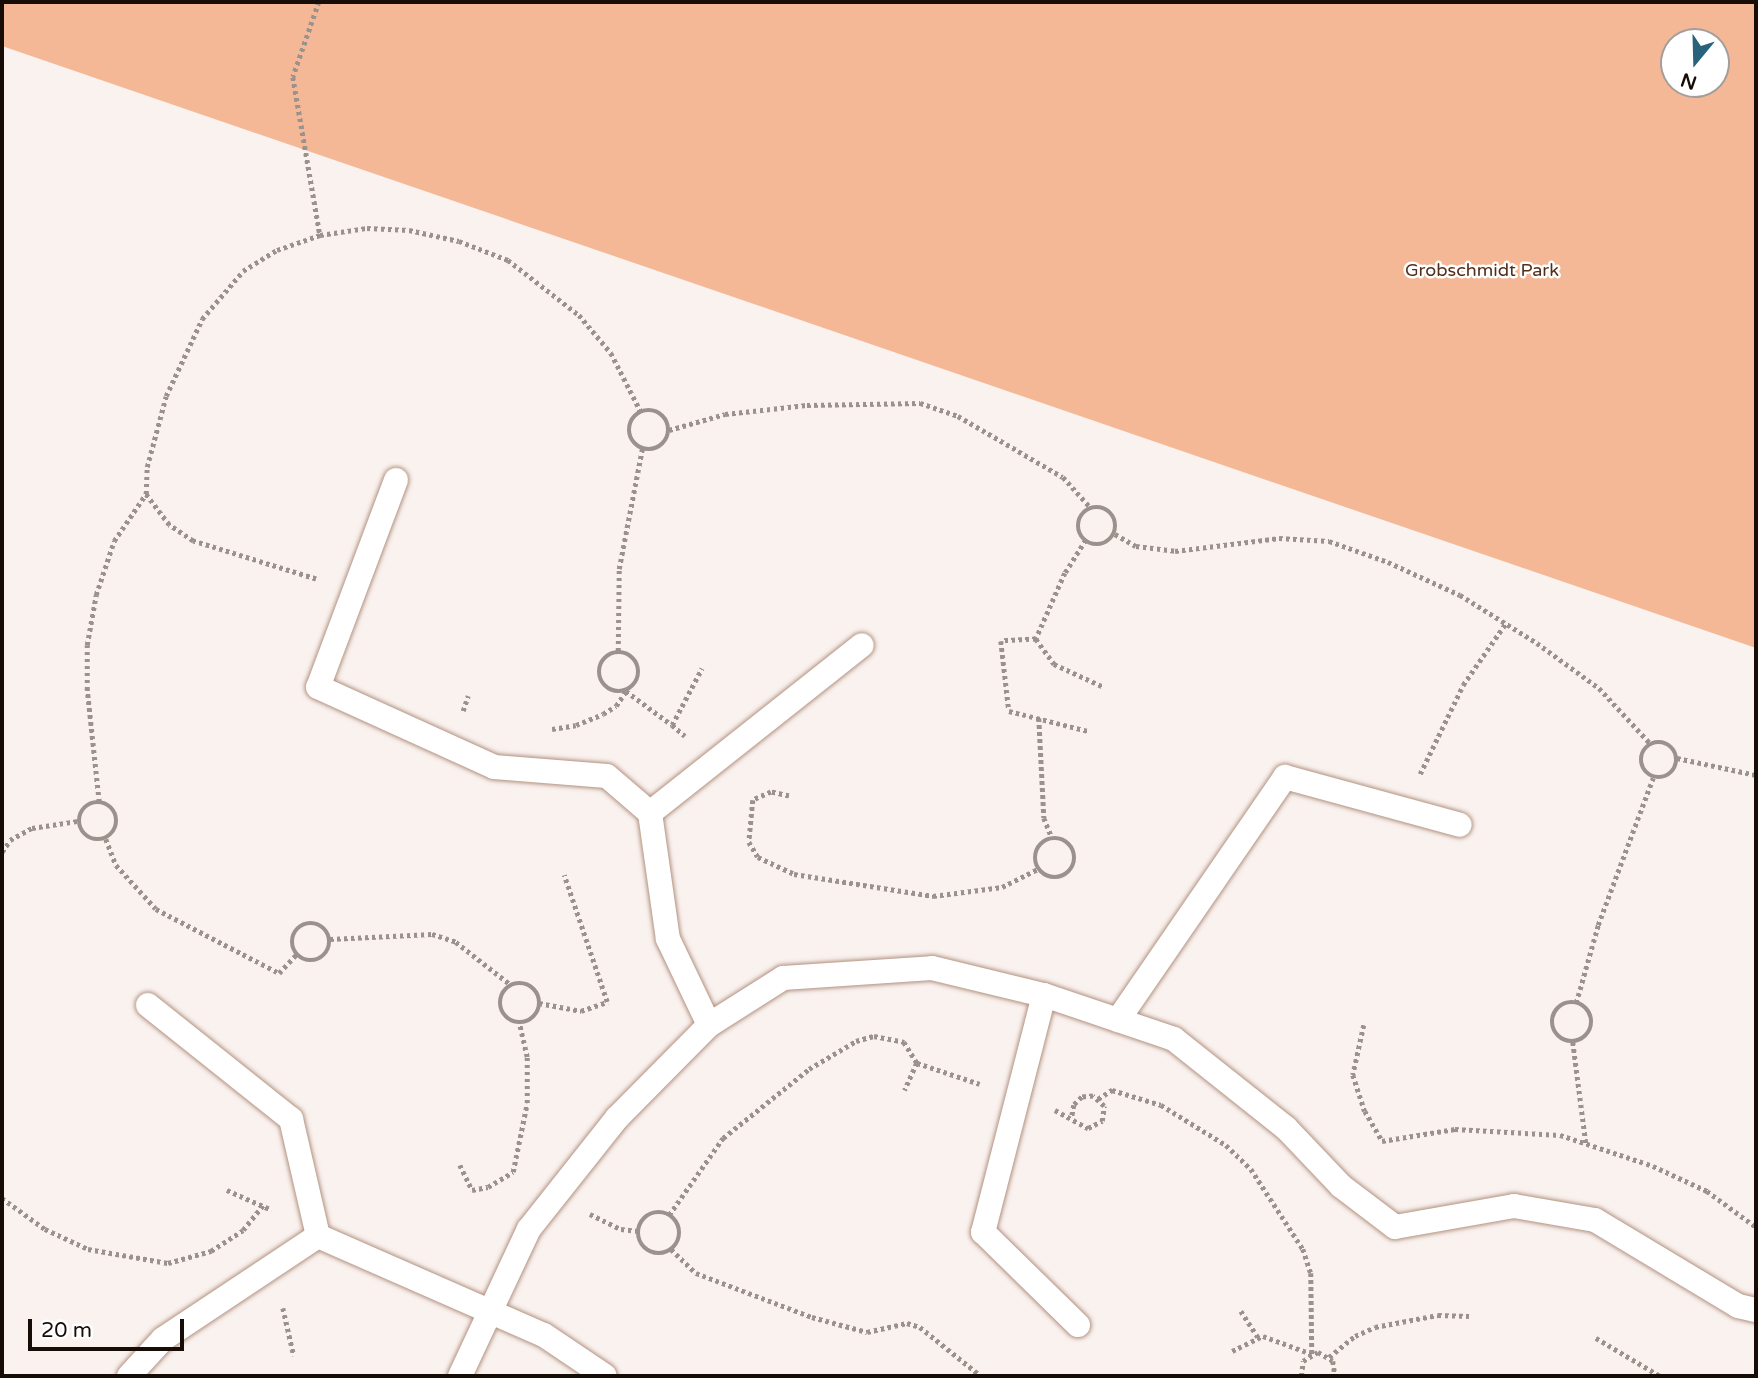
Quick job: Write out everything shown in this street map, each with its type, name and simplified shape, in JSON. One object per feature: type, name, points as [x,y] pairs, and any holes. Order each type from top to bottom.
[{"type":"lane","points":[[396,480],[351,591],[318,687],[494,767],[607,776],[650,813],[667,939],[709,1025]]},
{"type":"lane","points":[[650,813],[862,645]]},
{"type":"lane","points":[[1118,1020],[1285,777],[1460,825]]},
{"type":"lane","points":[[460,1376],[528,1229],[617,1118],[709,1025],[783,978],[932,968],[1044,995],[1174,1039],[1286,1128],[1341,1186],[1395,1227],[1514,1206],[1595,1220],[1738,1306],[1756,1310]]},
{"type":"lane","points":[[1044,995],[983,1232],[1078,1325]]},
{"type":"lane","points":[[148,1005],[291,1119],[318,1236]]},
{"type":"lane","points":[[318,1236],[544,1335],[605,1376]]},
{"type":"lane","points":[[130,1376],[163,1339],[318,1236]]},
{"type":"path","points":[[319,2],[293,77],[320,235]]},
{"type":"path","points":[[99,802],[87,690],[87,645],[96,595],[114,541],[146,494],[147,467],[166,396],[202,319],[243,271],[277,250],[320,235],[367,228],[409,230],[459,241],[508,260],[579,315],[611,353],[641,412]]},
{"type":"path","points":[[642,449],[661,446],[669,430],[726,414],[807,405],[920,403],[958,416],[1063,477],[1091,508],[1103,508],[1113,515],[1115,534]]},
{"type":"path","points":[[642,449],[629,435],[631,421],[641,412],[659,414],[669,430]]},
{"type":"path","points":[[618,651],[619,569],[642,449]]},
{"type":"path","points":[[146,494],[169,525],[193,541],[351,591]]},
{"type":"path","points":[[1086,540],[1079,523],[1091,508]]},
{"type":"path","points":[[1086,540],[1102,544],[1115,534]]},
{"type":"path","points":[[1115,534],[1136,546],[1175,551],[1279,538],[1329,541],[1460,594],[1599,688],[1650,743],[1668,744],[1677,758],[1756,775]]},
{"type":"path","points":[[1036,639],[1065,573],[1086,540]]},
{"type":"path","points":[[1401,810],[1464,685],[1506,623]]},
{"type":"path","points":[[1036,639],[1054,664],[1104,687]]},
{"type":"path","points":[[1036,639],[1001,641],[1009,711],[1088,731]]},
{"type":"path","points":[[541,730],[576,725],[616,706],[625,691],[635,683],[639,670],[634,659],[618,651]]},
{"type":"path","points":[[618,651],[605,657],[599,676],[606,688],[625,691],[672,725],[702,668]]},
{"type":"path","points":[[468,696],[462,714],[470,718]]},
{"type":"path","points":[[1038,869],[1054,878],[1066,874],[1073,864],[1070,845],[1052,838],[1044,818],[1039,718]]},
{"type":"path","points":[[1650,743],[1642,752],[1641,765],[1653,778]]},
{"type":"path","points":[[1653,778],[1670,774],[1677,758]]},
{"type":"path","points":[[1576,1003],[1598,925],[1653,778]]},
{"type":"path","points":[[789,796],[771,792],[753,800],[749,842],[758,857],[794,874],[933,896],[1002,887],[1038,869]]},
{"type":"path","points":[[99,802],[111,806],[117,817],[115,831],[106,839],[88,837],[78,821],[82,809],[99,802]]},
{"type":"path","points":[[2,852],[9,840],[33,828],[78,821]]},
{"type":"path","points":[[1038,869],[1037,850],[1052,838]]},
{"type":"path","points":[[106,839],[116,866],[156,909],[227,942],[279,973],[297,954]]},
{"type":"path","points":[[539,1003],[581,1011],[607,1002],[564,875]]},
{"type":"path","points":[[306,923],[319,924],[330,939],[328,951],[319,959],[297,954],[293,936],[306,923]]},
{"type":"path","points":[[330,939],[432,934],[456,942],[511,985],[530,986],[539,1003]]},
{"type":"path","points":[[511,985],[502,995],[500,1007],[508,1018],[519,1023],[531,1019],[539,1003]]},
{"type":"path","points":[[1576,1003],[1587,1010],[1591,1020],[1588,1033],[1573,1042],[1555,1034],[1552,1020],[1557,1009],[1576,1003]]},
{"type":"path","points":[[460,1166],[472,1190],[488,1187],[513,1172],[527,1103],[527,1057],[519,1023]]},
{"type":"path","points":[[1364,1025],[1353,1075],[1365,1111],[1382,1141],[1455,1129],[1507,1129],[1586,1143],[1707,1191],[1756,1227]]},
{"type":"path","points":[[669,1215],[723,1139],[760,1105],[844,1048],[874,1036],[891,1037],[913,1051],[917,1063],[905,1090]]},
{"type":"path","points":[[1573,1042],[1586,1143]]},
{"type":"path","points":[[917,1063],[1018,1097]]},
{"type":"path","points":[[1098,1099],[1105,1111],[1102,1121],[1088,1128],[1079,1125],[1072,1116],[1076,1100],[1087,1096],[1098,1099],[1112,1090],[1161,1105],[1226,1145],[1251,1169],[1303,1249],[1311,1273],[1312,1354]]},
{"type":"path","points":[[555,1196],[599,1220],[638,1231]]},
{"type":"path","points":[[2,1198],[45,1229],[88,1249],[168,1263],[211,1251],[243,1230],[263,1205]]},
{"type":"path","points":[[638,1231],[649,1214],[669,1215]]},
{"type":"path","points":[[638,1231],[646,1250],[658,1254],[671,1249],[680,1231],[669,1215]]},
{"type":"path","points":[[671,1249],[707,1278],[812,1317],[867,1332],[907,1323],[920,1328],[981,1376]]},
{"type":"path","points":[[1241,1311],[1258,1337]]},
{"type":"path","points":[[1232,1351],[1258,1337],[1297,1345],[1312,1354],[1329,1357],[1355,1336],[1375,1327],[1438,1315],[1469,1316]]},
{"type":"path","points":[[1596,1338],[1660,1376]]},
{"type":"path","points":[[1301,1376],[1303,1361],[1312,1354]]},
{"type":"path","points":[[1329,1357],[1335,1367],[1335,1376]]},
{"type":"green space","name":"Grobschmidt Park","points":[[2,2],[1756,2],[1756,648],[2,46]]}]
